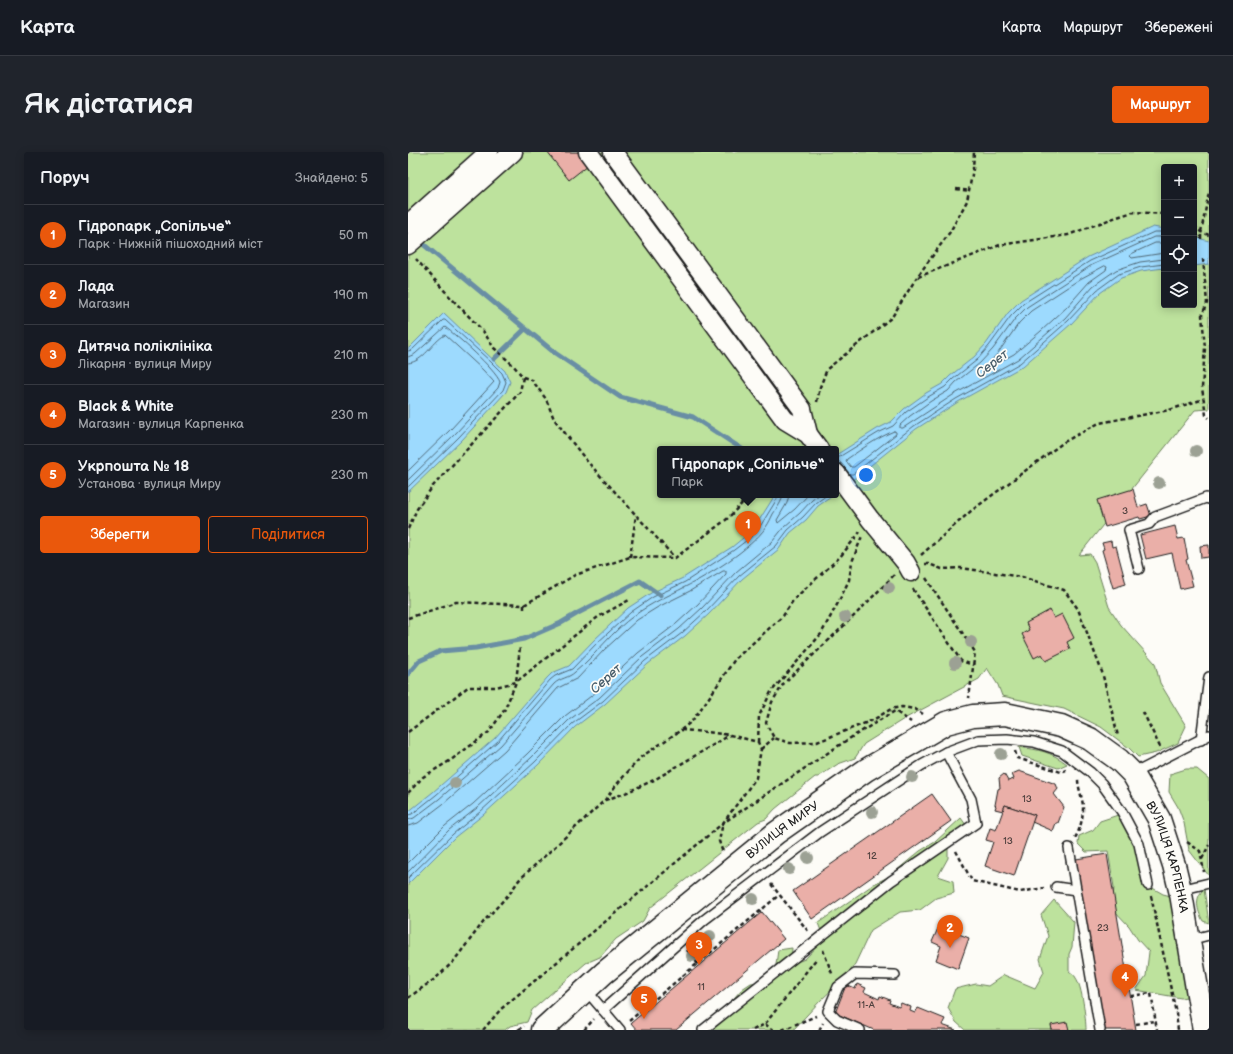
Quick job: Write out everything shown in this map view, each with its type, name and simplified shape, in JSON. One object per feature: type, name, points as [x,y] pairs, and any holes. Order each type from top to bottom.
[{"type":"main road","name":"ВУЛИЦЯ МИРУ","points":[[542,1030],[585,990],[776,833],[866,770],[946,723],[973,716],[1005,714],[1061,726]]},
{"type":"main road","name":"ВУЛИЦЯ КАРПЕНКА","points":[[1061,726],[1090,739],[1119,760],[1133,774],[1159,819],[1174,865],[1180,890],[1199,937],[1204,1030]]},
{"type":"street","points":[[408,224],[489,152]]},
{"type":"street","points":[[410,250],[513,152]]},
{"type":"street","points":[[588,152],[785,420],[814,442]]},
{"type":"street","points":[[612,152],[802,409],[814,442]]},
{"type":"street","points":[[839,477],[866,515],[912,570]]},
{"type":"lane","points":[[1139,569],[1128,530],[1149,524],[1155,517],[1206,498],[1209,499]]},
{"type":"lane","points":[[1133,774],[1205,738],[1209,677]]},
{"type":"lane","points":[[603,1010],[704,920],[820,832],[922,765],[946,752],[978,740],[1034,742],[1048,746],[1062,751],[1102,784],[1122,812],[1139,844],[1148,885]]},
{"type":"lane","points":[[703,1030],[885,886],[976,823],[970,799],[946,752]]},
{"type":"lane","points":[[1069,848],[1100,1030]]},
{"type":"lane","points":[[1180,890],[1209,883]]},
{"type":"lane","points":[[1056,887],[1076,890]]},
{"type":"lane","points":[[860,1030],[837,1020],[828,1011],[838,987],[855,974],[895,975]]},
{"type":"lane","points":[[585,990],[620,1030]]},
{"type":"path","points":[[816,409],[820,387],[827,369],[892,316],[917,277],[950,232],[967,201],[970,191],[974,152]]},
{"type":"path","points":[[956,189],[970,191]]},
{"type":"path","points":[[1201,240],[1201,232],[1209,192]]},
{"type":"path","points":[[917,277],[1000,245],[1068,235],[1133,212],[1161,214]]},
{"type":"path","points":[[1197,229],[1209,235]]},
{"type":"path","points":[[410,250],[451,298],[483,331],[494,348],[513,365],[523,377],[532,380],[546,399],[554,420],[586,460],[675,558]]},
{"type":"path","points":[[1202,259],[1207,304],[1202,316],[1205,348],[1202,388],[1206,415],[1209,418]]},
{"type":"path","points":[[408,529],[417,509],[433,486],[520,392],[523,377]]},
{"type":"path","points":[[925,715],[915,709],[902,707],[891,709],[873,720],[817,742],[790,743],[774,738],[766,723],[772,702],[784,683],[855,615],[912,570],[934,542],[971,511],[1064,442],[1099,422],[1169,410],[1204,399]]},
{"type":"path","points":[[408,618],[456,602],[524,605],[575,575],[630,557],[675,558],[727,519],[747,498]]},
{"type":"path","points":[[630,557],[636,515]]},
{"type":"path","points":[[408,998],[436,978],[454,962],[485,920],[510,893],[519,880],[605,800],[641,757],[692,721],[735,659],[783,616],[794,599],[840,557],[866,515]]},
{"type":"path","points":[[724,857],[719,841],[723,824],[756,778],[761,749],[758,742],[759,716],[771,692],[821,634],[839,601],[848,580],[866,515]]},
{"type":"path","points":[[912,570],[929,564],[942,569],[961,568],[1022,577],[1064,590],[1078,609],[1102,672],[1119,740]]},
{"type":"path","points":[[912,570],[912,587],[961,661],[973,665]]},
{"type":"path","points":[[912,570],[975,652],[969,699]]},
{"type":"path","points":[[408,732],[468,687],[496,687],[516,682],[598,617],[631,599]]},
{"type":"path","points":[[524,605],[524,610]]},
{"type":"path","points":[[408,792],[423,777],[451,760],[489,732],[505,709],[516,682],[520,647]]},
{"type":"path","points":[[483,1030],[501,1008],[723,824],[848,740],[895,711],[911,722]]},
{"type":"path","points":[[1143,712],[1166,758]]},
{"type":"path","points":[[681,730],[730,735],[758,742]]},
{"type":"path","points":[[605,800],[623,794],[654,780],[730,735]]},
{"type":"path","points":[[761,749],[774,738]]},
{"type":"path","points":[[1010,740],[1017,758],[1061,772],[1078,764],[1078,787],[1083,807],[1080,830],[1069,848]]},
{"type":"path","points":[[951,840],[972,881],[1020,892],[1056,887]]},
{"type":"path","points":[[1202,860],[1209,845]]},
{"type":"path","points":[[770,883],[806,928]]},
{"type":"path","points":[[1148,885],[1176,1013],[1178,1030]]},
{"type":"path","points":[[620,1030],[641,1010],[779,894]]},
{"type":"path","points":[[753,1030],[765,1024],[823,950],[829,945]]},
{"type":"path","points":[[686,949],[698,963]]},
{"type":"path","points":[[823,950],[828,965]]},
{"type":"path","points":[[1131,996],[1151,993],[1157,1030]]},
{"type":"path","points":[[637,1005],[641,1010]]},
{"type":"path","points":[[782,1030],[828,1011]]},
{"type":"path","points":[[1136,1024],[1155,1021]]},
{"type":"path","points":[[765,1024],[773,1030]]},
{"type":"green space","points":[[408,152],[1209,152],[1209,409],[1195,410],[1079,555],[1090,554],[1095,562],[1109,607],[1121,625],[1155,663],[1160,683],[1186,726],[1178,743],[1156,753],[1138,757],[1129,748],[1101,727],[1064,709],[1002,696],[998,685],[987,668],[979,679],[904,719],[864,744],[855,758],[838,764],[818,777],[815,777],[775,809],[766,819],[758,822],[650,908],[643,921],[616,939],[600,957],[586,963],[532,1010],[527,1022],[510,1026],[505,1030],[408,1030]]},
{"type":"green space","points":[[1019,747],[1044,752],[1055,756],[1067,764],[1058,768],[1022,756]]},
{"type":"green space","points":[[1186,769],[1197,769],[1209,779],[1209,876],[1189,850],[1184,823],[1178,807],[1169,792],[1170,774]]},
{"type":"green space","points":[[1118,815],[1128,824],[1149,886],[1163,894],[1171,896],[1172,910],[1180,925],[1192,996],[1181,998],[1136,990],[1146,976],[1149,952],[1138,940],[1129,926],[1112,908],[1114,887],[1108,851],[1086,852],[1078,844],[1079,836],[1093,830],[1100,821]]},
{"type":"green space","points":[[961,818],[966,825],[948,845],[948,858],[938,876],[953,881],[954,893],[936,898],[920,910],[900,912],[871,930],[855,964],[841,981],[793,1030],[706,1030],[742,989],[751,983],[762,982],[775,972],[778,950],[792,948],[791,964],[805,959],[824,939],[818,923],[874,884],[890,876],[920,851],[935,842]]},
{"type":"green space","points":[[1204,889],[1209,923],[1203,921],[1198,908],[1199,896]]},
{"type":"green space","points":[[1054,900],[1074,922],[1072,947],[1069,954],[1069,971],[1074,975],[1080,988],[1086,1030],[965,1030],[956,1022],[948,1008],[955,989],[976,984],[988,986],[1004,975],[1035,988],[1044,972],[1040,959],[1048,936],[1041,915]]},
{"type":"water","name":"Серет","points":[[1153,227],[1161,228],[1161,268],[1141,271],[1121,278],[1100,293],[1071,324],[1023,366],[958,402],[916,429],[851,481],[839,467],[839,453],[891,422],[904,409],[926,393],[942,384],[974,357],[986,344],[1008,313],[1021,300],[1088,257]]},
{"type":"water","points":[[1197,238],[1209,241],[1209,264],[1197,266]]},
{"type":"water","points":[[444,313],[505,371],[510,382],[506,392],[462,440],[408,492],[408,349]]},
{"type":"water","name":"Серет","points":[[773,498],[830,498],[818,506],[806,520],[790,533],[779,549],[742,579],[709,614],[685,636],[648,664],[605,704],[575,727],[538,765],[483,815],[455,837],[408,884],[408,812],[495,738],[552,673],[569,666],[628,608],[651,593],[683,578],[732,547],[748,534],[758,522]]},
{"type":"building","points":[[547,152],[578,152],[588,165],[569,180]]},
{"type":"building","points":[[1133,489],[1138,507],[1147,504],[1151,516],[1140,519],[1139,517],[1105,527],[1097,500]]},
{"type":"building","points":[[1175,526],[1178,539],[1184,538],[1188,559],[1186,560],[1193,586],[1180,589],[1172,553],[1146,559],[1140,535]]},
{"type":"building","points":[[1111,541],[1112,547],[1116,546],[1126,584],[1113,588],[1102,550],[1104,549],[1102,543]]},
{"type":"building","points":[[1209,545],[1209,557],[1201,558],[1200,546]]},
{"type":"building","points":[[1050,610],[1054,618],[1062,614],[1074,638],[1067,642],[1070,649],[1046,661],[1042,654],[1034,658],[1022,634],[1029,630],[1026,623]]},
{"type":"building","points":[[1019,771],[1056,784],[1058,789],[1054,794],[1064,807],[1058,823],[1056,823],[1053,831],[1032,822],[1035,815],[1005,805],[1003,811],[995,809],[998,789],[1000,788],[999,778],[1004,774],[1008,781],[1014,779],[1012,774]]},
{"type":"building","points":[[932,794],[951,821],[812,919],[793,891]]},
{"type":"building","points":[[1005,805],[1035,815],[1014,876],[985,866],[993,842],[986,840],[990,828],[996,830]]},
{"type":"building","points":[[1107,854],[1136,1030],[1104,1030],[1076,859]]},
{"type":"building","points":[[762,912],[784,939],[676,1030],[637,1030],[631,1023]]},
{"type":"building","points":[[939,926],[969,938],[958,969],[936,960],[941,946],[932,942]]},
{"type":"building","points":[[857,984],[866,988],[864,992],[879,999],[880,996],[890,1000],[889,1003],[899,1007],[901,1003],[911,1007],[910,1011],[915,1013],[918,1008],[945,1019],[942,1025],[956,1030],[874,1030],[835,1013],[846,985],[855,989]]},
{"type":"building","points":[[1067,1022],[1069,1030],[1052,1030],[1051,1025]]},
{"type":"waterway","points":[[423,244],[555,353],[620,397],[693,417],[737,446]]},
{"type":"waterway","points":[[494,359],[525,329]]},
{"type":"waterway","points":[[408,674],[419,661],[441,651],[476,648],[524,639],[561,623],[640,581],[660,595]]},
{"type":"place","name":"Гідропарк „Сопільче“","points":[[748,544]]},
{"type":"place","name":"Лада","points":[[950,948]]},
{"type":"place","name":"Дитяча поліклініка","points":[[699,965]]},
{"type":"place","name":"Black & White","points":[[1125,997]]},
{"type":"place","name":"Укрпошта № 18","points":[[644,1019]]}]
